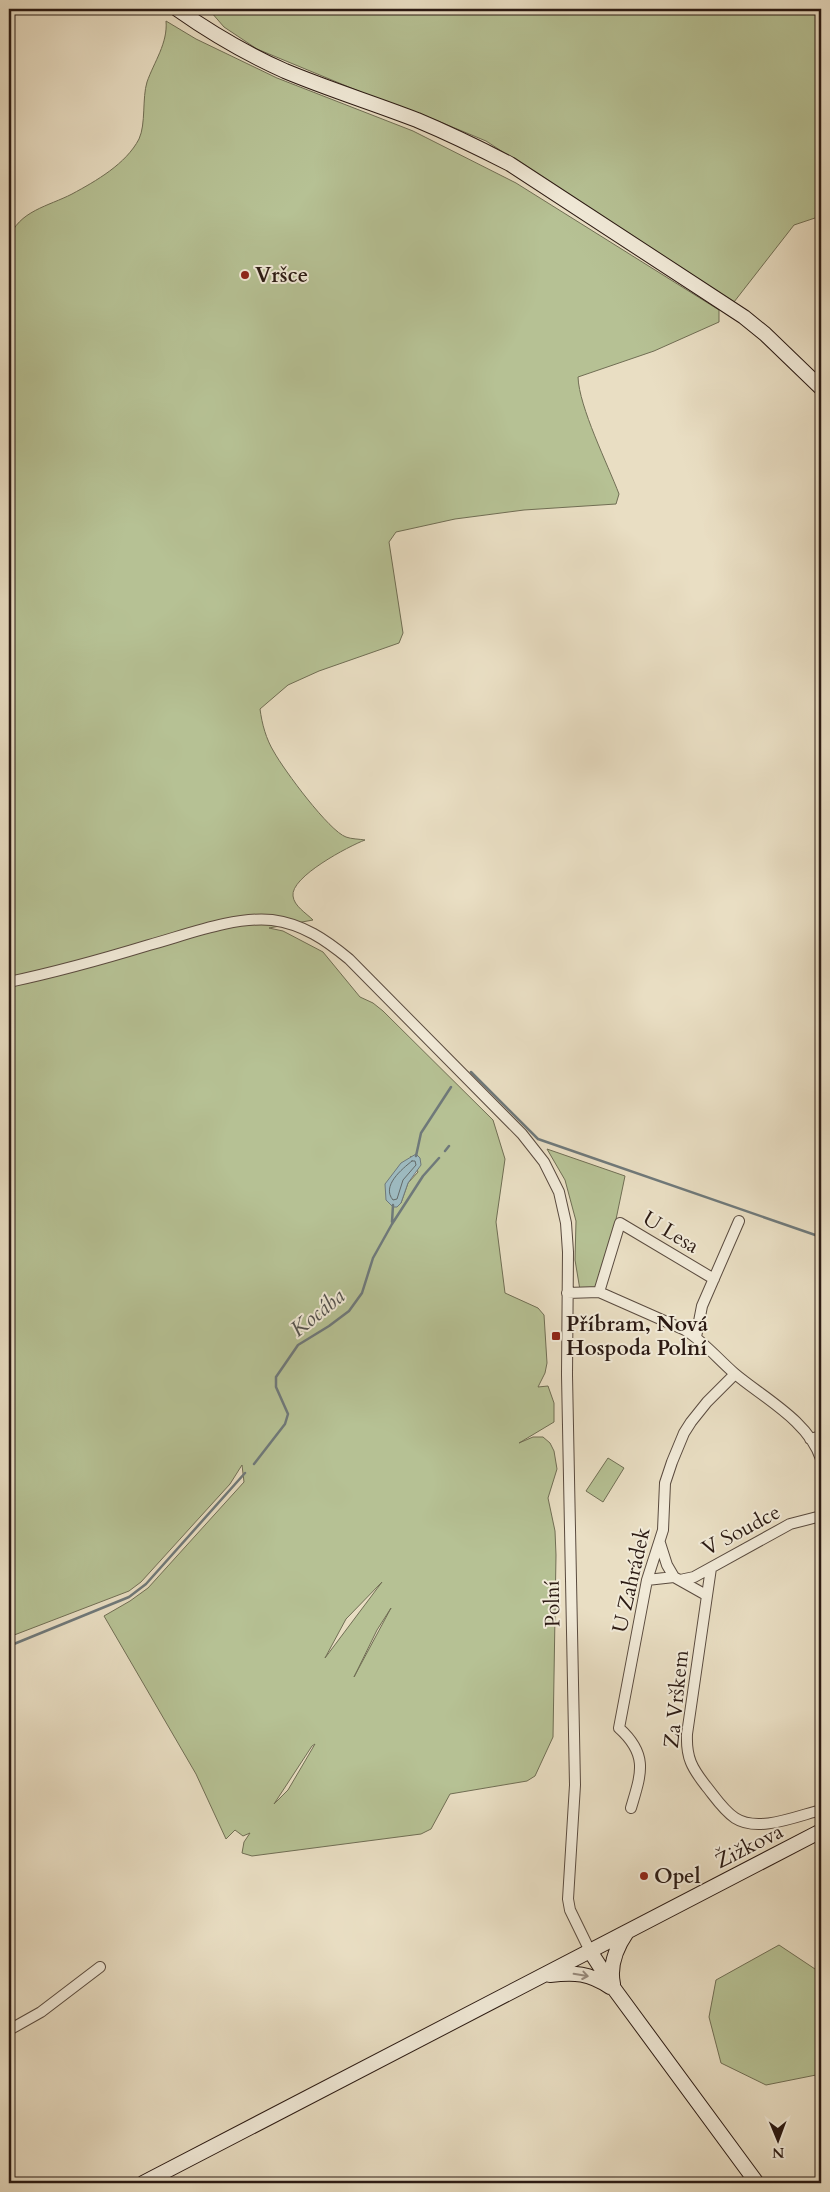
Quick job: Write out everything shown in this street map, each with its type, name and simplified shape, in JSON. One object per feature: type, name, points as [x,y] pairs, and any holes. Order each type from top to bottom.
[{"type":"main road","points":[[177,9],[236,47],[285,70],[416,120],[510,164],[744,317],[765,334],[821,388]]},
{"type":"main road","name":"Žižkova","points":[[143,2183],[821,1831]]},
{"type":"main road","points":[[615,1990],[612,1970],[615,1954],[628,1931]]},
{"type":"main road","points":[[590,1951],[615,1990],[758,2183]]},
{"type":"main road","points":[[543,1976],[577,1973],[595,1977],[615,1990]]},
{"type":"street","name":"Polní","points":[[9,982],[63,970],[231,923],[272,920],[293,925],[313,932],[331,943],[349,959],[522,1134],[544,1162],[559,1192],[566,1223],[568,1252],[566,1375],[575,1785],[568,1899],[570,1910],[590,1951]]},
{"type":"street","name":"U Lesa","points":[[696,1337],[702,1306],[739,1221]]},
{"type":"street","name":"U Lesa","points":[[600,1292],[620,1223],[714,1279]]},
{"type":"street","points":[[567,1294],[600,1292],[696,1337],[735,1374],[777,1404],[810,1438],[821,1459]]},
{"type":"street","name":"U Zahrádek","points":[[631,1808],[640,1776],[640,1757],[629,1737],[620,1728],[647,1580],[663,1530],[665,1483],[684,1433],[707,1402],[735,1374]]},
{"type":"street","points":[[810,1438],[821,1436]]},
{"type":"street","name":"V Soudce","points":[[647,1580],[694,1577],[790,1524],[821,1516]]},
{"type":"street","points":[[660,1542],[662,1553],[677,1578]]},
{"type":"street","name":"Za Vrškem","points":[[710,1568],[687,1734],[688,1760],[725,1810],[745,1822],[757,1824],[774,1822],[821,1810]]},
{"type":"street","name":"V Soudce","points":[[677,1578],[706,1595]]},
{"type":"street","points":[[9,2030],[41,2012],[100,1967]]},
{"type":"green space","points":[[244,9],[821,9],[821,216],[794,225],[734,302],[486,141],[257,49],[224,27],[211,12]]},
{"type":"green space","points":[[166,21],[196,39],[277,78],[413,131],[516,183],[719,310],[719,322],[654,351],[578,377],[583,404],[619,494],[616,504],[524,510],[455,519],[396,532],[389,542],[403,633],[399,643],[319,671],[288,685],[260,709],[271,747],[307,799],[338,832],[348,838],[365,840],[322,863],[301,880],[295,888],[294,900],[313,920],[269,928],[283,931],[323,952],[360,997],[373,1003],[383,1011],[493,1120],[505,1159],[496,1222],[505,1293],[538,1308],[544,1315],[547,1363],[545,1373],[538,1387],[548,1386],[554,1403],[554,1422],[519,1443],[533,1437],[543,1437],[550,1443],[554,1451],[557,1469],[548,1498],[555,1531],[556,1555],[553,1737],[535,1776],[527,1781],[450,1794],[431,1829],[421,1834],[252,1856],[242,1853],[244,1842],[250,1833],[243,1836],[235,1830],[226,1839],[196,1774],[104,1616],[148,1588],[244,1482],[242,1465],[230,1484],[141,1582],[129,1591],[9,1637],[9,239],[19,222],[35,210],[72,194],[110,171],[133,148],[141,133],[147,82],[163,45]],"holes":[[[411,1156],[418,1172],[408,1183],[401,1203]],[[382,1582],[325,1658],[346,1619]],[[391,1608],[354,1677],[377,1630]],[[315,1744],[288,1790],[274,1804]]]},
{"type":"green space","points":[[547,1149],[625,1176],[609,1253],[597,1288],[580,1290],[575,1260],[576,1221],[565,1180]]},
{"type":"green space","points":[[608,1458],[624,1468],[603,1502],[586,1491]]},
{"type":"green space","points":[[779,1945],[821,1973],[821,2074],[766,2085],[721,2063],[709,2017],[716,1980]]},
{"type":"water","points":[[416,1154],[420,1158],[421,1165],[408,1183],[401,1203],[397,1207],[393,1207],[386,1200],[385,1184],[401,1163]]},
{"type":"waterway","points":[[471,1072],[538,1139],[821,1237]]},
{"type":"waterway","points":[[416,1156],[421,1133],[451,1087]]},
{"type":"waterway","name":"Kocába","points":[[445,1151],[449,1146]]},
{"type":"waterway","name":"Kocába","points":[[254,1464],[285,1424],[288,1414],[276,1387],[276,1377],[298,1345],[349,1311],[362,1293],[373,1258],[392,1224],[423,1176],[439,1158]]},
{"type":"waterway","points":[[392,1222],[393,1205]]},
{"type":"waterway","name":"Kocába","points":[[9,1646],[129,1597],[146,1584],[245,1473]]},
{"type":"place","name":"Vršce","points":[[245,275]]},
{"type":"place","name":"Příbram, Nová Hospoda Polní","points":[[556,1336]]},
{"type":"place","name":"Opel","points":[[644,1876]]}]
